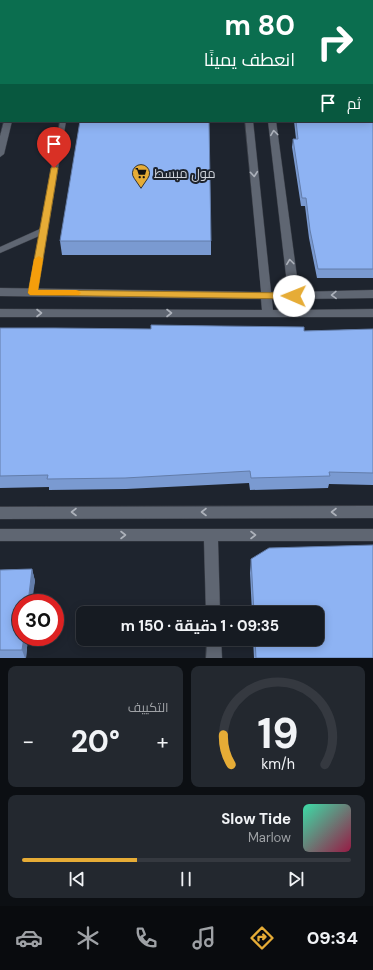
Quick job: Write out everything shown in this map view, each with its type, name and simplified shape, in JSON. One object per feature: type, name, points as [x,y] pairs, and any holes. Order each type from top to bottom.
[{"type":"street","points":[[0,154],[1,143],[8,122]]},
{"type":"street","points":[[249,122],[268,314]]},
{"type":"street","points":[[272,122],[294,296],[291,314]]},
{"type":"street","points":[[0,292],[294,296],[373,294]]},
{"type":"street","points":[[0,312],[268,314],[373,313]]},
{"type":"street","points":[[0,513],[373,512]]},
{"type":"street","points":[[0,535],[373,535]]},
{"type":"street","points":[[211,535],[213,606]]},
{"type":"street","points":[[214,646],[214,658]]},
{"type":"lane","points":[[33,293],[63,122]]},
{"type":"lane","points":[[0,250],[43,231]]},
{"type":"building","name":"مول مبسط","points":[[80,122],[209,122],[211,241],[60,241]]},
{"type":"building","points":[[296,122],[373,122],[373,269],[318,269],[310,230],[306,198],[302,198],[293,139],[298,139]]},
{"type":"building","points":[[151,325],[304,327],[304,331],[373,329],[373,473],[329,472],[330,476],[251,478],[250,471],[125,478],[47,479],[48,475],[0,476],[0,328],[151,329]]},
{"type":"building","points":[[373,545],[373,658],[256,658],[255,646],[324,646],[324,606],[254,606],[251,559],[269,548]]},
{"type":"building","points":[[32,569],[29,594],[12,594],[12,646],[23,646],[22,650],[0,650],[0,570]]},
{"type":"slow traffic","points":[[39,259],[33,293],[76,293]]},
{"type":"place","name":"مول مبسط","points":[[141,188]]},
{"type":"route","points":[[54,168],[33,293],[294,296]]}]
